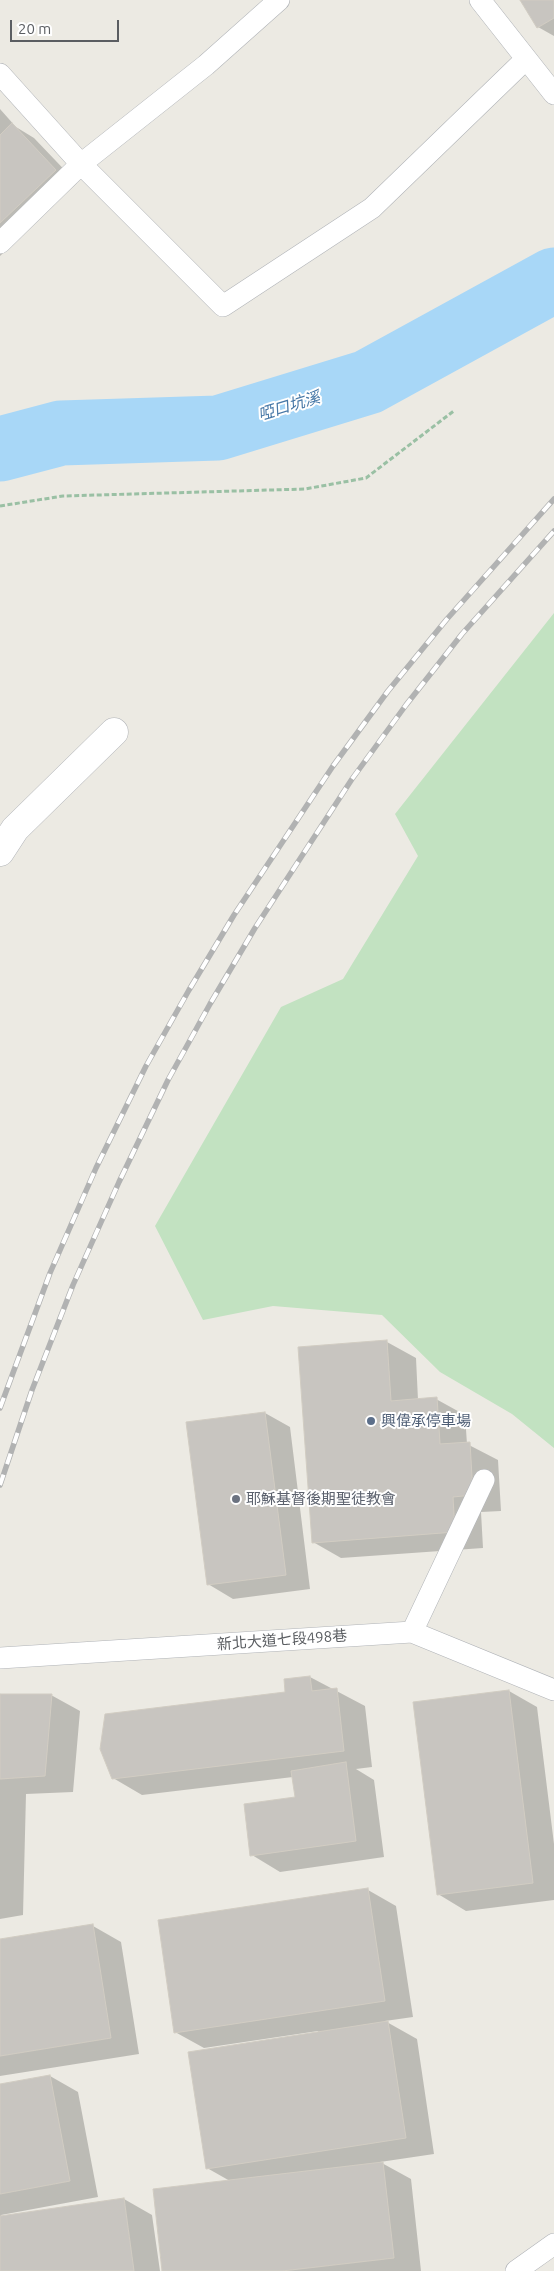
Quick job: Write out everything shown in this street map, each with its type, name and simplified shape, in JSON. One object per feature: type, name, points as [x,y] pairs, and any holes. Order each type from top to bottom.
[{"type":"street","points":[[0,852],[15,829],[114,732]]},
{"type":"lane","points":[[0,243],[81,164],[206,65],[279,0]]},
{"type":"lane","points":[[480,0],[554,94]]},
{"type":"lane","points":[[0,74],[81,164],[223,306],[372,208],[526,59]]},
{"type":"lane","points":[[412,1632],[484,1480]]},
{"type":"lane","name":"新北大道七段498巷","points":[[0,1658],[412,1632],[554,1690]]},
{"type":"lane","points":[[516,2271],[554,2244]]},
{"type":"path","points":[[0,506],[63,496],[305,489],[366,478],[456,410]]},
{"type":"green space","points":[[554,613],[554,1448],[512,1414],[440,1372],[382,1315],[273,1306],[203,1320],[155,1226],[281,1007],[343,979],[418,856],[395,814]]},
{"type":"building","points":[[520,0],[554,0],[554,18],[537,28]]},
{"type":"building","points":[[12,123],[56,170],[0,223],[0,135]]},
{"type":"building","name":"興偉承停車場","points":[[387,1340],[391,1401],[437,1397],[440,1444],[470,1442],[473,1495],[453,1497],[455,1532],[312,1543],[298,1347]]},
{"type":"building","name":"耶穌基督後期聖徒教會","points":[[265,1412],[286,1575],[207,1585],[186,1422]]},
{"type":"building","points":[[310,1676],[312,1691],[337,1688],[344,1751],[112,1779],[100,1749],[105,1714],[285,1692],[284,1679]]},
{"type":"building","points":[[509,1690],[533,1883],[437,1895],[413,1702]]},
{"type":"building","points":[[0,1694],[52,1694],[45,1776],[0,1779]]},
{"type":"building","points":[[346,1762],[356,1841],[250,1856],[244,1804],[295,1797],[291,1771]]},
{"type":"building","points":[[368,1888],[385,2001],[174,2033],[158,1920]]},
{"type":"building","points":[[93,1924],[111,2038],[0,2056],[0,1939]]},
{"type":"building","points":[[388,2021],[406,2138],[206,2169],[188,2052]]},
{"type":"building","points":[[50,2075],[70,2181],[0,2194],[0,2084]]},
{"type":"building","points":[[383,2162],[394,2258],[282,2271],[162,2271],[153,2189]]},
{"type":"building","points":[[124,2198],[134,2271],[0,2271],[0,2216]]},
{"type":"waterway","name":"啞口坑溪","points":[[0,449],[61,433],[218,428],[368,382],[554,280]]},
{"type":"railway","points":[[0,1408],[50,1273],[96,1168],[146,1066],[234,915],[333,766],[388,691],[447,619],[554,499]]},
{"type":"railway","points":[[0,1485],[32,1390],[73,1285],[119,1182],[168,1080],[210,1004],[255,928],[352,779],[406,705],[462,634],[554,531]]},
{"type":"place","name":"興偉承停車場","points":[[371,1421]]},
{"type":"place","name":"耶穌基督後期聖徒教會","points":[[236,1499]]}]
